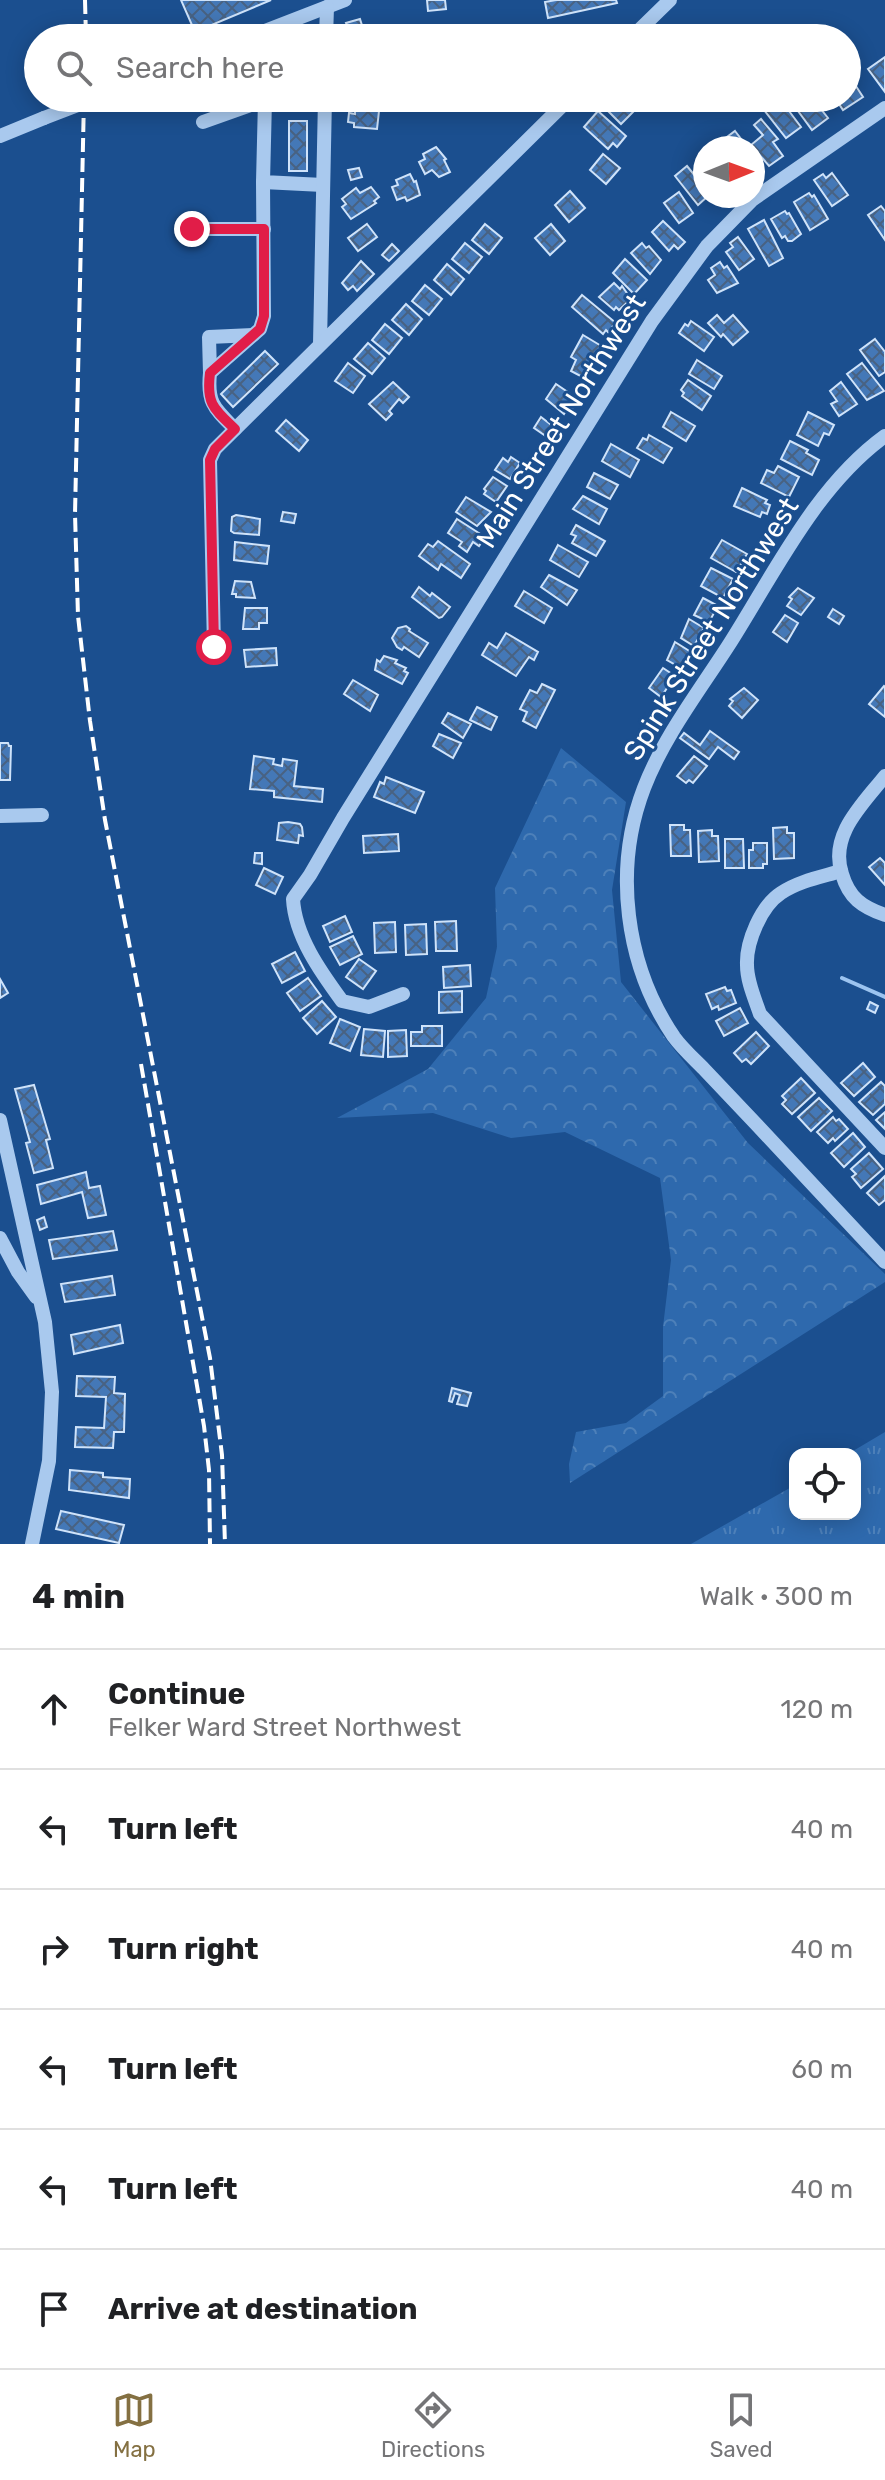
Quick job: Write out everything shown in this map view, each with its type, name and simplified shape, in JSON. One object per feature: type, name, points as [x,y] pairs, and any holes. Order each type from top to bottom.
[{"type":"street","points":[[283,24],[345,0]]},
{"type":"street","points":[[645,24],[670,0]]},
{"type":"street","points":[[326,24],[327,7]]},
{"type":"street","name":"Main Street Northwest","points":[[403,994],[369,1007],[342,1001],[322,975],[294,919],[293,899],[652,321],[707,246],[765,190],[885,108]]},
{"type":"street","points":[[0,136],[60,112]]},
{"type":"street","points":[[203,122],[231,112]]},
{"type":"street","points":[[210,373],[260,329],[264,316],[263,182],[267,112]]},
{"type":"street","points":[[320,344],[325,112]]},
{"type":"street","points":[[214,647],[210,460],[215,449],[556,112]]},
{"type":"street","points":[[263,182],[323,185]]},
{"type":"street","points":[[192,229],[264,229]]},
{"type":"street","points":[[235,429],[211,406],[208,389],[209,337],[253,335]]},
{"type":"street","name":"Spink Street Northwest","points":[[885,436],[837,480],[802,525],[659,753],[643,790],[632,828],[626,881],[631,935],[639,963],[649,991],[675,1038],[885,1262]]},
{"type":"street","points":[[885,776],[841,835],[838,861],[846,887],[854,899],[864,907],[885,915]]},
{"type":"street","points":[[0,816],[42,815]]},
{"type":"street","points":[[841,871],[805,881],[779,894],[765,908],[747,965],[760,1014],[885,1148]]},
{"type":"street","points":[[0,1120],[7,1187],[41,1304],[52,1392],[49,1461],[32,1544]]},
{"type":"street","points":[[0,1238],[18,1272],[41,1304]]},
{"type":"green space","points":[[561,748],[626,802],[612,890],[621,982],[748,1143],[885,1274],[885,1282],[570,1483],[569,1464],[576,1432],[626,1423],[663,1396],[663,1327],[671,1260],[660,1178],[565,1132],[511,1138],[433,1113],[337,1118],[428,1069],[486,998],[497,947],[495,888]]},
{"type":"green space","points":[[885,1432],[885,1544],[691,1544],[789,1488],[789,1520],[861,1520],[861,1448],[858,1448]]},
{"type":"building","points":[[181,0],[271,0],[214,24],[192,24]]},
{"type":"building","points":[[427,0],[445,0],[446,9],[428,11]]},
{"type":"building","points":[[616,0],[617,3],[548,18],[545,2]]},
{"type":"building","points":[[360,19],[362,24],[346,24]]},
{"type":"building","points":[[885,57],[885,92],[868,69]]},
{"type":"building","points":[[379,112],[377,129],[354,127],[354,123],[348,122],[349,113]]},
{"type":"building","points":[[599,112],[626,136],[617,147],[613,143],[608,149],[584,127]]},
{"type":"building","points":[[609,112],[633,112],[621,124]]},
{"type":"building","points":[[766,112],[790,112],[801,127],[786,138]]},
{"type":"building","points":[[799,112],[823,112],[828,118],[812,130]]},
{"type":"building","points":[[761,119],[778,139],[773,142],[783,156],[769,166],[765,161],[765,136],[754,125]]},
{"type":"building","points":[[289,121],[307,121],[307,171],[289,171]]},
{"type":"building","points":[[436,147],[446,159],[450,172],[439,177],[432,170],[425,174],[419,162],[425,159],[423,154]]},
{"type":"building","points":[[603,154],[620,168],[606,184],[590,170]]},
{"type":"building","points":[[687,166],[693,173],[693,199],[675,176]]},
{"type":"building","points":[[359,168],[362,177],[351,180],[348,170]]},
{"type":"building","points":[[832,173],[848,195],[832,206],[814,180],[823,174],[826,178]]},
{"type":"building","points":[[410,174],[416,181],[420,195],[407,201],[405,197],[397,200],[392,187],[398,185],[396,180]]},
{"type":"building","points":[[371,187],[379,197],[374,201],[376,203],[351,219],[342,207],[346,204],[342,199],[356,188],[360,193]]},
{"type":"building","points":[[570,191],[585,208],[569,222],[555,205]]},
{"type":"building","points":[[679,192],[693,213],[679,223],[664,203]]},
{"type":"building","points":[[809,193],[812,197],[814,195],[828,219],[810,230],[794,202]]},
{"type":"building","points":[[881,206],[885,211],[885,240],[868,215]]},
{"type":"building","points":[[785,211],[801,234],[792,241],[785,236],[782,238],[771,219]]},
{"type":"building","points":[[764,220],[783,258],[769,266],[748,229]]},
{"type":"building","points":[[663,221],[685,242],[678,249],[674,245],[669,251],[652,232]]},
{"type":"building","points":[[367,224],[377,237],[358,251],[348,238]]},
{"type":"building","points":[[485,224],[502,238],[489,254],[472,240]]},
{"type":"building","points":[[551,224],[565,241],[550,255],[535,238]]},
{"type":"building","points":[[738,237],[754,259],[739,270],[726,252],[733,247],[730,243]]},
{"type":"building","points":[[465,243],[482,257],[469,273],[452,259]]},
{"type":"building","points":[[642,243],[646,248],[649,246],[661,260],[650,274],[631,253]]},
{"type":"building","points":[[392,244],[399,251],[389,261],[382,255]]},
{"type":"building","points":[[625,259],[647,280],[634,294],[613,273]]},
{"type":"building","points":[[361,261],[374,274],[357,291],[353,286],[348,290],[342,283]]},
{"type":"building","points":[[720,262],[724,268],[727,266],[738,283],[717,293],[708,280],[715,275],[711,268]]},
{"type":"building","points":[[447,264],[464,279],[451,295],[434,280]]},
{"type":"building","points":[[614,283],[620,289],[622,286],[631,299],[619,310],[616,307],[614,310],[599,297]]},
{"type":"building","points":[[425,285],[442,299],[429,315],[412,301]]},
{"type":"building","points":[[582,295],[616,323],[608,332],[606,330],[603,334],[572,307]]},
{"type":"building","points":[[406,304],[422,319],[409,335],[392,320]]},
{"type":"building","points":[[717,315],[724,323],[733,315],[748,332],[733,345],[708,323]]},
{"type":"building","points":[[691,321],[714,337],[704,351],[679,333]]},
{"type":"building","points":[[385,324],[402,338],[389,354],[372,340]]},
{"type":"building","points":[[583,335],[603,347],[586,379],[571,371],[576,360],[571,357]]},
{"type":"building","points":[[875,339],[885,352],[885,372],[879,376],[860,350]]},
{"type":"building","points":[[368,343],[385,358],[372,374],[354,359]]},
{"type":"building","points":[[265,351],[278,364],[233,407],[221,394]]},
{"type":"building","points":[[697,360],[722,376],[714,389],[689,374]]},
{"type":"building","points":[[348,363],[365,376],[353,393],[335,381]]},
{"type":"building","points":[[862,363],[884,391],[867,400],[847,374]]},
{"type":"building","points":[[688,380],[711,396],[702,410],[682,396],[684,393],[681,390]]},
{"type":"building","points":[[393,382],[409,397],[403,403],[399,399],[386,420],[369,404]]},
{"type":"building","points":[[841,382],[857,404],[839,416],[831,404],[837,401],[830,391]]},
{"type":"building","points":[[556,384],[575,397],[570,404],[574,406],[570,413],[566,411],[564,414],[546,399]]},
{"type":"building","points":[[671,412],[695,426],[686,441],[663,427]]},
{"type":"building","points":[[808,412],[834,425],[829,435],[824,433],[818,446],[797,435]]},
{"type":"building","points":[[541,417],[559,431],[553,441],[534,428]]},
{"type":"building","points":[[286,420],[308,440],[299,451],[276,431]]},
{"type":"building","points":[[649,435],[672,448],[663,463],[637,448]]},
{"type":"building","points":[[790,441],[819,460],[812,475],[781,459]]},
{"type":"building","points":[[611,444],[639,460],[630,477],[602,461]]},
{"type":"building","points":[[511,457],[520,463],[510,479],[495,470],[503,458],[508,462]]},
{"type":"building","points":[[778,466],[799,477],[789,497],[761,483],[767,470],[774,473]]},
{"type":"building","points":[[594,473],[618,485],[610,499],[587,487]]},
{"type":"building","points":[[493,477],[507,486],[496,502],[484,494]]},
{"type":"building","points":[[742,488],[767,500],[765,503],[770,505],[767,514],[762,512],[760,517],[734,506]]},
{"type":"building","points":[[583,496],[607,509],[599,524],[573,509]]},
{"type":"building","points":[[466,497],[491,512],[477,526],[456,512]]},
{"type":"building","points":[[283,512],[296,514],[294,523],[281,521]]},
{"type":"building","points":[[232,517],[260,519],[259,535],[231,531]]},
{"type":"building","points":[[457,519],[485,537],[479,546],[473,542],[467,552],[459,546],[462,542],[448,533]]},
{"type":"building","points":[[576,525],[605,541],[596,556],[572,543],[576,536],[571,534]]},
{"type":"building","points":[[722,540],[747,554],[736,572],[711,558]]},
{"type":"building","points":[[438,541],[470,564],[461,578],[441,564],[438,570],[419,556],[428,544],[433,547]]},
{"type":"building","points":[[235,542],[269,546],[267,564],[234,560]]},
{"type":"building","points":[[558,545],[588,562],[579,577],[550,560]]},
{"type":"building","points":[[711,568],[733,579],[723,598],[701,586]]},
{"type":"building","points":[[549,575],[577,590],[567,605],[541,587]]},
{"type":"building","points":[[235,581],[251,582],[255,598],[232,594]]},
{"type":"building","points":[[419,587],[450,607],[442,617],[439,618],[412,597]]},
{"type":"building","points":[[798,588],[814,598],[801,615],[787,606],[792,599],[789,597]]},
{"type":"building","points":[[524,591],[552,608],[544,623],[515,606]]},
{"type":"building","points":[[703,598],[718,606],[709,622],[694,615]]},
{"type":"building","points":[[245,608],[267,608],[267,623],[259,623],[259,629],[243,629]]},
{"type":"building","points":[[833,609],[844,616],[839,624],[828,617]]},
{"type":"building","points":[[785,615],[798,623],[787,642],[773,632]]},
{"type":"building","points":[[689,619],[704,628],[694,646],[681,638]]},
{"type":"building","points":[[406,626],[428,643],[419,657],[404,647],[402,650],[397,647],[392,638],[398,628]]},
{"type":"building","points":[[506,633],[538,652],[534,660],[529,657],[516,676],[482,655],[489,643],[497,648]]},
{"type":"building","points":[[675,642],[691,652],[681,668],[667,660]]},
{"type":"building","points":[[276,648],[277,665],[246,667],[244,650]]},
{"type":"building","points":[[384,656],[397,660],[395,663],[406,668],[404,671],[408,673],[402,684],[375,670],[377,660],[380,662]]},
{"type":"building","points":[[663,668],[675,676],[661,697],[649,688]]},
{"type":"building","points":[[353,680],[378,695],[370,711],[344,694]]},
{"type":"building","points":[[542,684],[555,690],[536,728],[523,721],[527,712],[520,709],[530,690],[537,693]]},
{"type":"building","points":[[885,687],[885,717],[869,704]]},
{"type":"building","points":[[744,688],[758,700],[742,718],[729,706],[733,701],[730,699]]},
{"type":"building","points":[[477,707],[497,717],[491,730],[470,720]]},
{"type":"building","points":[[448,713],[471,724],[463,738],[442,723]]},
{"type":"building","points":[[710,731],[739,752],[734,759],[718,747],[709,759],[680,738],[684,733],[700,745]]},
{"type":"building","points":[[439,734],[461,743],[453,758],[433,746]]},
{"type":"building","points":[[0,743],[11,746],[10,780],[0,780]]},
{"type":"building","points":[[254,756],[274,759],[273,764],[282,766],[283,759],[297,761],[294,786],[323,789],[322,802],[274,797],[274,791],[250,789]]},
{"type":"building","points":[[694,756],[707,766],[693,783],[689,780],[686,783],[677,776]]},
{"type":"building","points":[[386,777],[424,792],[415,813],[374,797],[380,782],[384,784]]},
{"type":"building","points":[[288,822],[302,827],[303,836],[299,835],[298,843],[277,840],[279,823]]},
{"type":"building","points":[[670,825],[684,825],[684,830],[690,830],[691,856],[671,856]]},
{"type":"building","points":[[787,827],[787,833],[794,833],[794,858],[774,859],[773,828]]},
{"type":"building","points":[[712,830],[712,836],[718,836],[719,861],[699,862],[698,831]]},
{"type":"building","points":[[398,834],[399,851],[364,853],[363,836]]},
{"type":"building","points":[[725,839],[743,839],[744,868],[725,868]]},
{"type":"building","points":[[753,843],[767,843],[767,864],[763,864],[763,868],[749,868],[749,850],[753,850]]},
{"type":"building","points":[[255,853],[262,853],[262,864],[254,863]]},
{"type":"building","points":[[880,858],[885,863],[885,885],[869,867]]},
{"type":"building","points":[[264,868],[283,877],[275,894],[256,885]]},
{"type":"building","points":[[345,916],[352,932],[330,942],[323,926]]},
{"type":"building","points":[[456,921],[457,951],[436,951],[435,922]]},
{"type":"building","points":[[395,922],[396,952],[375,953],[374,923]]},
{"type":"building","points":[[426,924],[427,954],[406,955],[405,925]]},
{"type":"building","points":[[353,936],[362,954],[340,965],[330,947]]},
{"type":"building","points":[[295,952],[305,971],[282,983],[272,964]]},
{"type":"building","points":[[359,959],[376,971],[363,989],[346,977]]},
{"type":"building","points":[[470,965],[471,986],[444,988],[443,967]]},
{"type":"building","points":[[308,978],[321,996],[300,1011],[287,993]]},
{"type":"building","points":[[0,979],[8,993],[0,998]]},
{"type":"building","points":[[725,987],[727,991],[731,990],[736,1003],[719,1010],[718,1006],[712,1009],[706,994]]},
{"type":"building","points":[[462,991],[462,1012],[439,1013],[439,992]]},
{"type":"building","points":[[322,1001],[336,1017],[317,1034],[303,1018]]},
{"type":"building","points":[[870,1002],[878,1006],[875,1013],[867,1009]]},
{"type":"building","points":[[740,1008],[748,1023],[724,1036],[716,1021]]},
{"type":"building","points":[[340,1019],[360,1027],[350,1051],[330,1043]]},
{"type":"building","points":[[422,1026],[442,1026],[442,1046],[411,1046],[411,1032],[422,1032]]},
{"type":"building","points":[[364,1029],[385,1031],[383,1057],[361,1055]]},
{"type":"building","points":[[406,1030],[407,1056],[388,1057],[388,1031]]},
{"type":"building","points":[[756,1032],[769,1046],[751,1064],[746,1059],[742,1062],[734,1053]]},
{"type":"building","points":[[863,1063],[875,1077],[854,1096],[841,1083]]},
{"type":"building","points":[[801,1078],[815,1093],[792,1114],[782,1104],[786,1100],[782,1096]]},
{"type":"building","points":[[881,1082],[885,1086],[885,1104],[873,1115],[859,1102]]},
{"type":"building","points":[[34,1085],[50,1139],[46,1140],[53,1168],[34,1173],[26,1143],[30,1142],[15,1089]]},
{"type":"building","points":[[819,1098],[832,1111],[811,1131],[798,1117]]},
{"type":"building","points":[[885,1112],[885,1129],[876,1120]]},
{"type":"building","points":[[833,1117],[848,1129],[828,1143],[817,1132]]},
{"type":"building","points":[[853,1133],[865,1147],[844,1167],[831,1153]]},
{"type":"building","points":[[869,1153],[883,1169],[861,1188],[852,1177],[856,1174],[851,1169]]},
{"type":"building","points":[[86,1172],[89,1188],[100,1186],[106,1215],[88,1218],[82,1192],[41,1204],[37,1185]]},
{"type":"building","points":[[885,1176],[885,1200],[879,1205],[867,1193]]},
{"type":"building","points":[[44,1217],[47,1227],[40,1230],[37,1220]]},
{"type":"building","points":[[113,1231],[117,1250],[53,1259],[49,1240]]},
{"type":"building","points":[[112,1276],[115,1295],[65,1302],[61,1284]]},
{"type":"building","points":[[120,1325],[123,1343],[74,1354],[71,1335]]},
{"type":"building","points":[[77,1376],[115,1377],[114,1393],[125,1394],[124,1432],[114,1432],[113,1448],[75,1447],[76,1427],[104,1428],[106,1397],[76,1396]]},
{"type":"building","points":[[452,1388],[471,1393],[467,1406],[457,1404],[460,1395],[455,1393],[452,1402],[449,1401]]},
{"type":"building","points":[[70,1470],[130,1479],[129,1498],[69,1490]]},
{"type":"building","points":[[61,1511],[124,1525],[119,1543],[56,1529]]},
{"type":"waterway","points":[[842,978],[885,997]]},
{"type":"railway","points":[[85,0],[86,24]]},
{"type":"railway","points":[[84,112],[75,514],[78,616],[105,820],[210,1358],[222,1455],[225,1544]]},
{"type":"railway","points":[[141,1064],[204,1426],[209,1470],[210,1544]]},
{"type":"route","points":[[192,229],[264,229],[264,316],[260,329],[210,373],[208,389],[211,406],[235,429],[215,449],[210,460],[214,647]]}]
